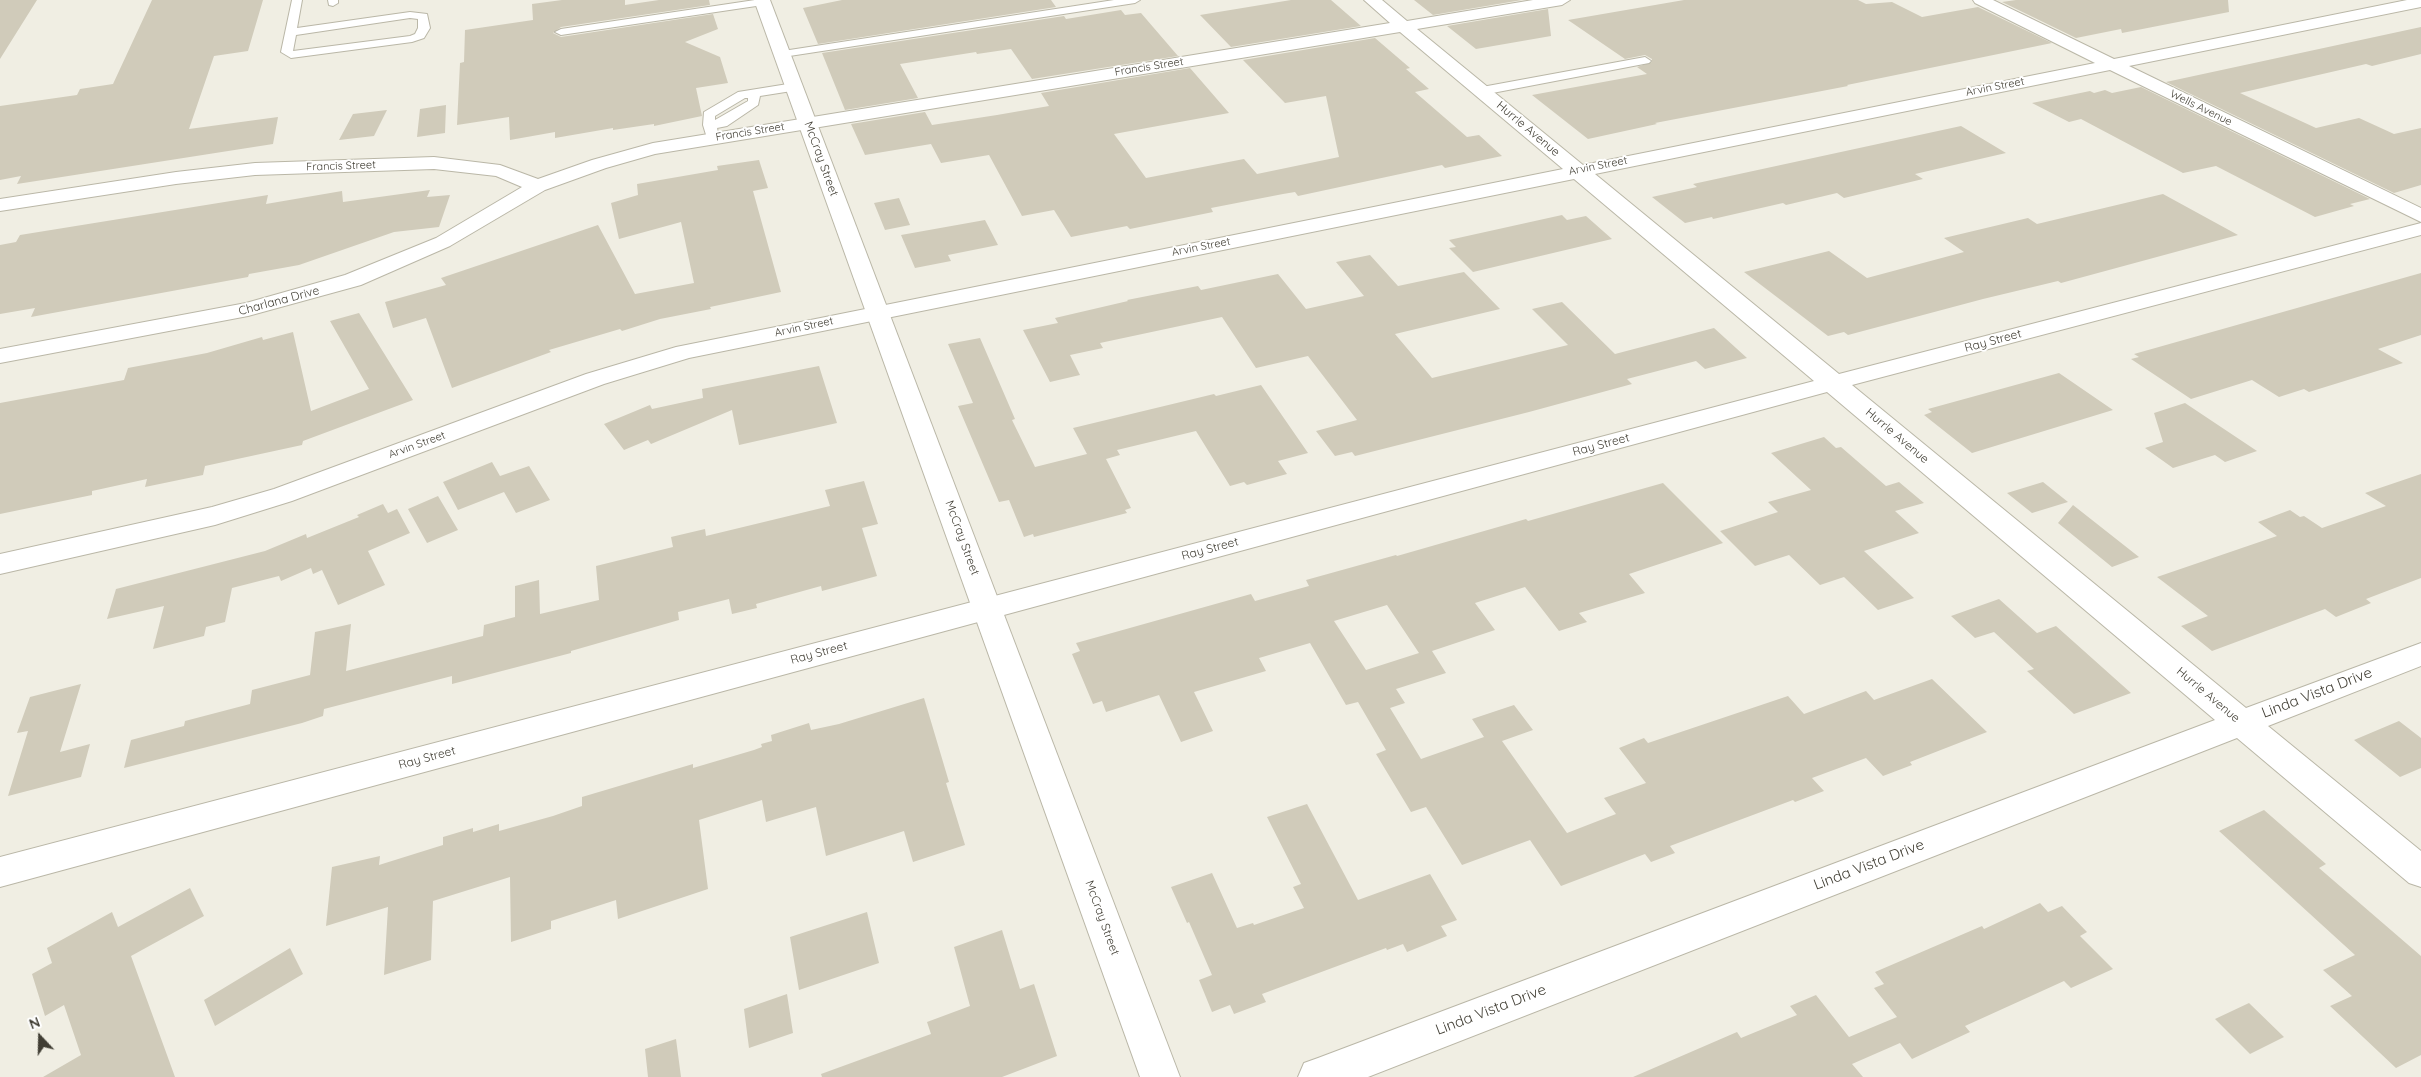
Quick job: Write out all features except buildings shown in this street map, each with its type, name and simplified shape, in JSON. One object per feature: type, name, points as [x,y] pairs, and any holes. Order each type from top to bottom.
[{"type":"street","name":"Hurrle Avenue","points":[[1372,0],[2421,872]]},
{"type":"street","name":"Francis Street","points":[[0,205],[207,173],[275,168],[434,163],[500,171],[538,186],[600,164],[711,132],[808,123],[1562,0]]},
{"type":"street","name":"Wells Avenue","points":[[1981,0],[2421,216]]},
{"type":"street","name":"McCray Street","points":[[763,1],[1160,1077]]},
{"type":"street","name":"Arvin Street","points":[[0,564],[163,529],[266,500],[639,365],[684,352],[1577,170],[2421,2]]},
{"type":"street","name":"Charlana Drive","points":[[0,356],[205,318],[298,297],[361,277],[443,242],[538,186]]},
{"type":"street","name":"Ray Street","points":[[0,872],[1833,383],[2421,229]]},
{"type":"street","name":"Linda Vista Drive","points":[[1318,1077],[2421,654]]},
{"type":"lane","points":[[290,32],[410,15],[423,16],[424,28],[420,36],[412,39],[291,54],[287,52],[290,32],[297,0]]},
{"type":"lane","points":[[782,54],[1135,0]]},
{"type":"lane","points":[[560,32],[763,1]]},
{"type":"lane","points":[[1482,91],[1646,61]]},
{"type":"lane","points":[[711,132],[754,102],[754,93],[794,87]]}]
